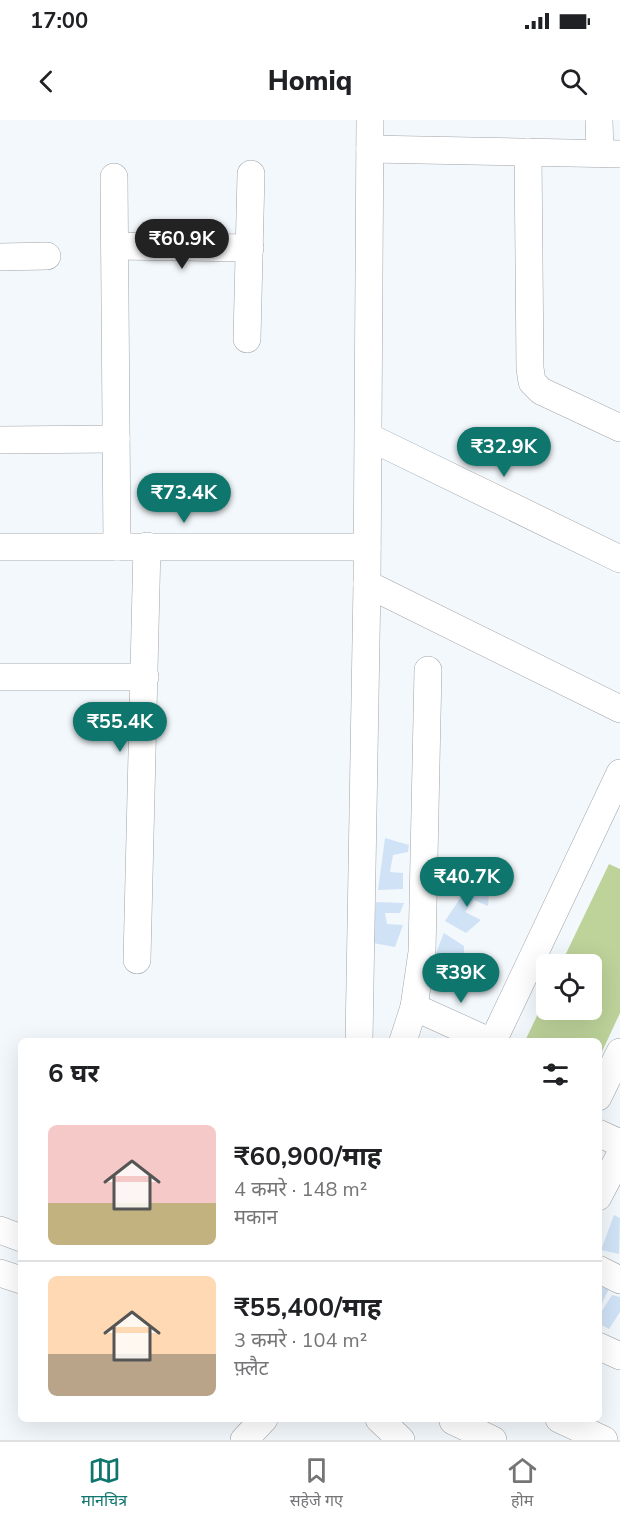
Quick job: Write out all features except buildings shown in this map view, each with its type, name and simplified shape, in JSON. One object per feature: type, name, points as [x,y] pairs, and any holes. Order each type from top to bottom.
[{"type":"street","points":[[359,1038],[369,437],[370,120]]},
{"type":"street","points":[[370,149],[610,154],[600,120]]},
{"type":"street","points":[[528,152],[532,382],[541,391],[620,428]]},
{"type":"street","points":[[247,339],[251,174]]},
{"type":"street","points":[[114,177],[117,547]]},
{"type":"street","points":[[115,246],[250,248]]},
{"type":"street","points":[[0,257],[47,256]]},
{"type":"street","points":[[369,437],[620,559]]},
{"type":"street","points":[[0,440],[116,439]]},
{"type":"street","points":[[137,960],[147,546]]},
{"type":"street","points":[[0,547],[367,547]]},
{"type":"street","points":[[367,584],[620,709]]},
{"type":"street","points":[[404,1038],[414,1007],[422,952],[428,670]]},
{"type":"street","points":[[0,677],[145,676]]},
{"type":"street","points":[[492,1038],[620,774]]},
{"type":"street","points":[[414,1007],[484,1038]]},
{"type":"street","points":[[602,1089],[620,1052]]},
{"type":"street","points":[[602,1135],[620,1143]]},
{"type":"street","points":[[602,1189],[620,1155]]},
{"type":"street","points":[[0,1230],[18,1237]]},
{"type":"street","points":[[602,1271],[620,1280]]},
{"type":"street","points":[[0,1273],[18,1279]]},
{"type":"street","points":[[602,1348],[620,1356]]},
{"type":"street","points":[[244,1440],[261,1422]]},
{"type":"street","points":[[382,1422],[401,1440]]},
{"type":"street","points":[[565,1422],[604,1440]]},
{"type":"street","points":[[457,1427],[493,1440]]},
{"type":"green space","points":[[609,864],[620,869],[620,1013],[602,1052],[602,1038],[526,1038],[536,1018],[536,1020],[602,1020],[602,954],[566,954]]}]
